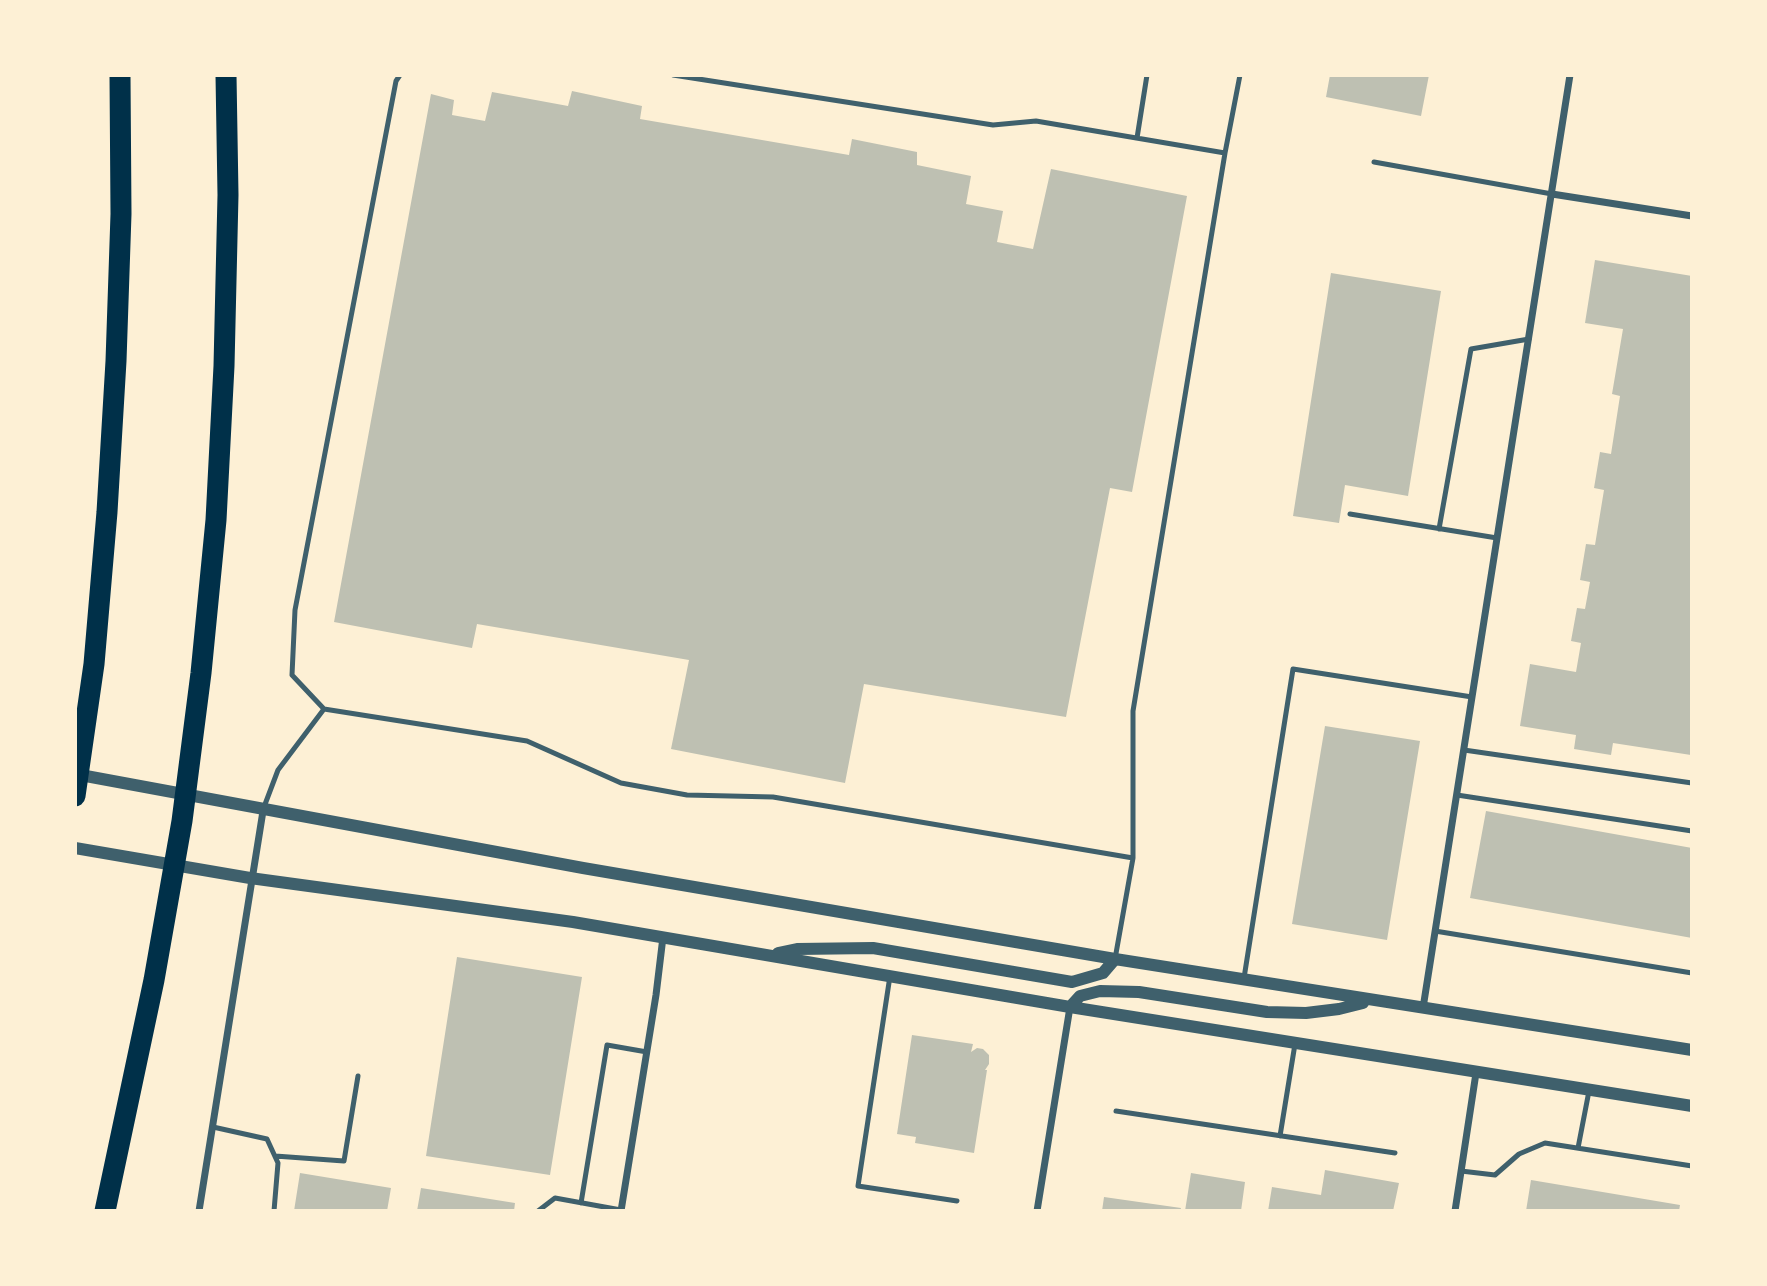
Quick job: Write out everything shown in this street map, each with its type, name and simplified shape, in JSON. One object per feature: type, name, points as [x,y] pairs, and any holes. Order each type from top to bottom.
[{"type":"highway","points":[[75,796],[94,664],[107,512],[121,215],[120,75]]},
{"type":"highway","points":[[106,1211],[154,980],[182,821],[201,673],[216,520],[224,366],[228,195],[226,75]]},
{"type":"street","points":[[1423,1009],[1570,75]]},
{"type":"street","points":[[1552,194],[1692,216]]},
{"type":"street","points":[[75,774],[583,869],[1244,981],[1692,1050]]},
{"type":"street","points":[[199,1211],[250,878],[263,810]]},
{"type":"street","points":[[75,848],[250,878],[573,922],[1070,1007],[1692,1107]]},
{"type":"street","points":[[621,1211],[663,937]]},
{"type":"street","points":[[767,955],[797,949],[873,948],[1072,982],[1103,973],[1115,959]]},
{"type":"street","points":[[1037,1211],[1070,1007],[1080,996],[1100,991],[1139,992],[1267,1012],[1306,1013],[1339,1009],[1370,1001]]},
{"type":"street","points":[[1455,1211],[1476,1073]]},
{"type":"lane","points":[[400,75],[396,81],[295,610],[292,675],[324,709],[527,741],[621,783],[687,795],[773,797],[1133,858]]},
{"type":"lane","points":[[673,75],[993,125],[1036,121],[1225,153]]},
{"type":"lane","points":[[1137,138],[1147,75]]},
{"type":"lane","points":[[1115,959],[1133,858],[1133,711],[1240,75]]},
{"type":"lane","points":[[1374,162],[1552,194]]},
{"type":"lane","points":[[1439,528],[1471,349],[1529,339]]},
{"type":"lane","points":[[1350,514],[1497,538]]},
{"type":"lane","points":[[1244,981],[1293,669],[1472,697]]},
{"type":"lane","points":[[263,810],[278,769],[324,709]]},
{"type":"lane","points":[[1464,750],[1692,783]]},
{"type":"lane","points":[[1457,794],[1692,831]]},
{"type":"lane","points":[[1435,931],[1692,973]]},
{"type":"lane","points":[[890,976],[858,1186],[957,1201]]},
{"type":"lane","points":[[1280,1136],[1295,1044]]},
{"type":"lane","points":[[581,1203],[607,1045],[646,1052]]},
{"type":"lane","points":[[275,1156],[344,1161],[358,1076]]},
{"type":"lane","points":[[1578,1148],[1589,1091]]},
{"type":"lane","points":[[1116,1111],[1395,1153]]},
{"type":"lane","points":[[213,1127],[267,1139],[278,1163],[274,1211]]},
{"type":"lane","points":[[1461,1171],[1495,1175],[1519,1154],[1545,1143],[1692,1166]]},
{"type":"lane","points":[[538,1211],[555,1198],[621,1211]]},
{"type":"building","points":[[1330,75],[1429,75],[1421,116],[1326,97]]},
{"type":"building","points":[[572,91],[642,106],[640,119],[849,155],[852,139],[917,152],[917,165],[971,176],[966,204],[1003,211],[997,242],[1033,249],[1051,169],[1187,196],[1132,492],[1110,488],[1066,717],[864,684],[845,783],[671,749],[689,660],[477,624],[472,648],[334,622],[431,94],[454,100],[452,115],[485,121],[492,92],[568,106]]},
{"type":"building","points":[[1595,260],[1692,276],[1691,755],[1613,743],[1611,755],[1574,749],[1576,735],[1520,726],[1530,664],[1576,672],[1581,643],[1571,641],[1577,608],[1585,609],[1590,582],[1580,580],[1586,544],[1595,545],[1604,490],[1594,488],[1600,452],[1611,454],[1620,396],[1612,394],[1623,329],[1585,323]]},
{"type":"building","points":[[1331,273],[1441,291],[1408,496],[1345,485],[1339,523],[1293,516]]},
{"type":"building","points":[[1325,726],[1420,741],[1387,940],[1292,924]]},
{"type":"building","points":[[1486,811],[1692,848],[1692,938],[1470,898]]},
{"type":"building","points":[[457,957],[582,977],[550,1175],[426,1156]]},
{"type":"building","points":[[912,1035],[973,1044],[971,1052],[977,1048],[983,1049],[989,1055],[974,1153],[915,1143],[916,1137],[897,1134]]},
{"type":"building","points":[[1325,1170],[1399,1183],[1393,1211],[1268,1211],[1272,1187],[1321,1195]]},
{"type":"building","points":[[300,1173],[391,1188],[387,1211],[294,1211]]},
{"type":"building","points":[[1191,1173],[1245,1182],[1241,1211],[1185,1211]]},
{"type":"building","points":[[1531,1180],[1680,1205],[1679,1211],[1526,1211]]},
{"type":"building","points":[[421,1188],[515,1203],[514,1211],[417,1211]]},
{"type":"building","points":[[1104,1197],[1181,1208],[1180,1211],[1102,1211]]}]
